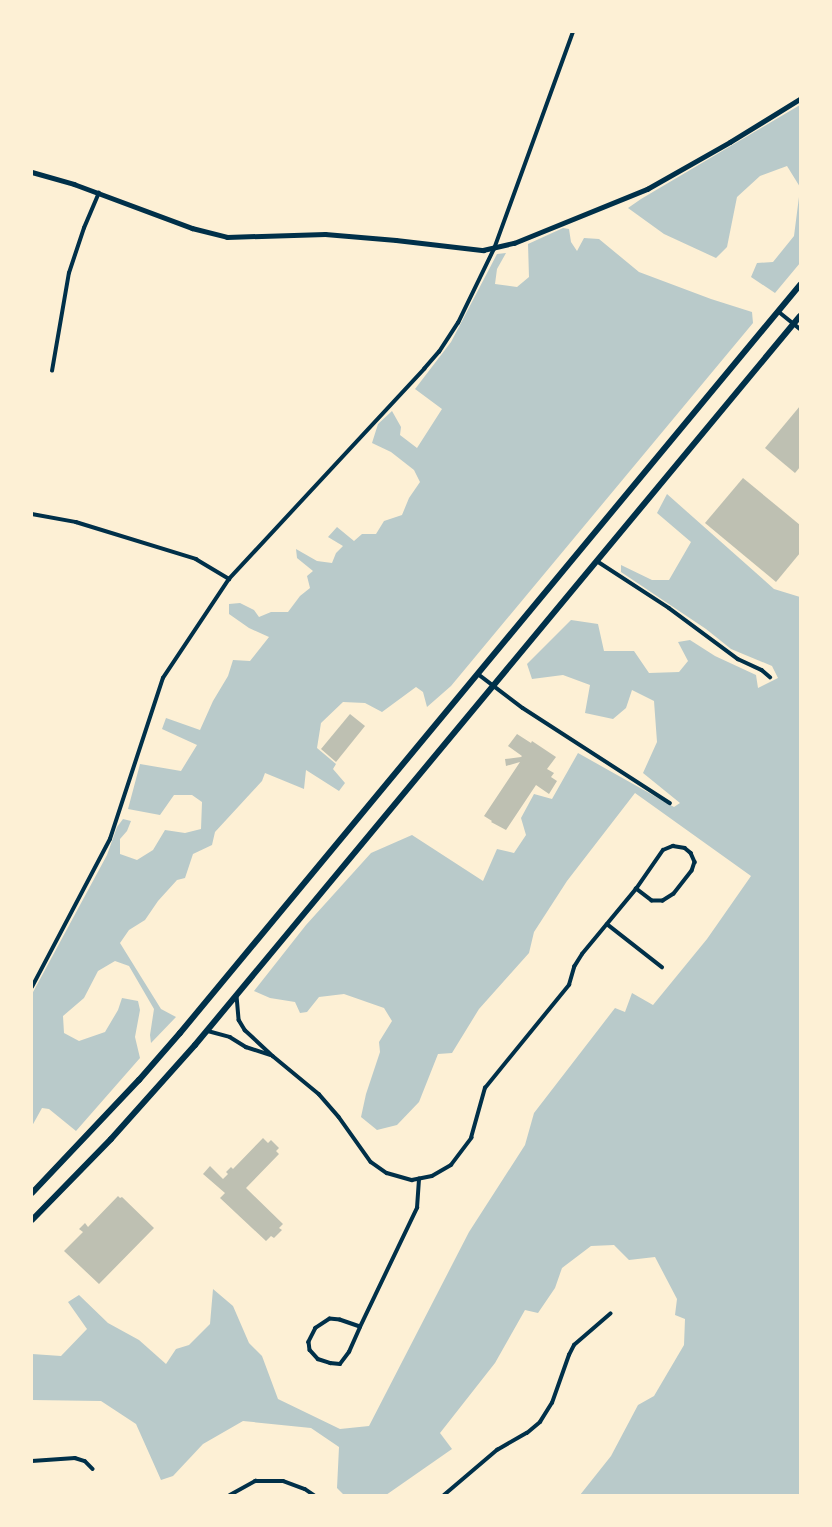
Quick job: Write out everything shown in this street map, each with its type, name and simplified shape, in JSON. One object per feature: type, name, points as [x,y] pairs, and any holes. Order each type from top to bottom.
[{"type":"highway","points":[[32,1193],[102,1121],[176,1038],[800,285]]},
{"type":"highway","points":[[32,1220],[152,1094],[237,996],[800,316]]},
{"type":"street","points":[[33,984],[110,838],[163,678],[229,579],[439,352],[458,322],[494,249],[573,32]]},
{"type":"street","points":[[32,172],[56,178],[99,193],[192,228],[227,237],[325,234],[396,240],[472,250],[494,249],[521,241],[647,189],[730,142],[800,99]]},
{"type":"street","points":[[52,371],[69,273],[84,228],[99,193]]},
{"type":"street","points":[[778,311],[800,329]]},
{"type":"street","points":[[32,514],[76,522],[196,559],[229,579]]},
{"type":"street","points":[[597,561],[675,612],[726,651],[738,659],[762,670],[770,677]]},
{"type":"street","points":[[478,674],[523,708],[670,803]]},
{"type":"street","points":[[237,996],[239,1020],[245,1030],[272,1056],[319,1094],[339,1117],[371,1162],[388,1173],[412,1180],[432,1176],[451,1165],[471,1138],[485,1088],[569,984],[574,967],[582,954],[636,889],[663,850],[673,846],[685,848],[691,853],[695,862],[692,871],[674,894],[664,901],[652,901],[636,889]]},
{"type":"street","points":[[607,924],[662,967]]},
{"type":"street","points":[[208,1030],[230,1037],[246,1047],[272,1056]]},
{"type":"street","points":[[360,1327],[340,1320],[330,1319],[316,1328],[309,1342],[310,1350],[318,1359],[330,1363],[340,1364],[349,1352],[417,1208],[419,1179]]},
{"type":"street","points":[[447,1494],[497,1450],[526,1433],[540,1422],[552,1403],[574,1345],[610,1314]]},
{"type":"street","points":[[32,1461],[75,1458],[85,1461],[94,1469]]},
{"type":"street","points":[[230,1495],[255,1481],[283,1481],[305,1489],[314,1495]]},
{"type":"shaded area","points":[[800,105],[800,187],[787,166],[760,176],[737,197],[727,247],[716,258],[664,234],[628,208],[641,199]]},
{"type":"shaded area","points":[[800,189],[800,263],[775,293],[751,277],[757,263],[773,262],[794,236]]},
{"type":"shaded area","points":[[563,228],[569,229],[571,242],[577,251],[584,238],[599,239],[639,272],[711,299],[752,312],[753,323],[451,686],[427,707],[423,692],[416,687],[382,712],[365,703],[343,702],[321,723],[317,748],[336,764],[333,769],[345,783],[339,791],[306,770],[304,789],[265,773],[262,781],[215,832],[212,845],[193,854],[185,878],[177,880],[158,901],[145,920],[129,930],[120,943],[161,1009],[176,1017],[151,1043],[150,1035],[154,1009],[129,966],[115,961],[98,971],[84,998],[63,1016],[64,1033],[79,1041],[105,1032],[118,1010],[122,998],[138,1001],[140,1010],[135,1037],[140,1058],[76,1131],[49,1109],[42,1108],[32,1126],[32,994],[107,855],[117,827],[123,819],[131,821],[127,831],[120,839],[120,854],[137,860],[153,850],[165,830],[185,833],[201,829],[202,802],[192,795],[174,795],[160,815],[128,809],[140,764],[181,771],[197,745],[162,729],[166,718],[200,730],[213,701],[228,676],[233,660],[250,661],[269,637],[249,628],[229,614],[229,604],[240,603],[254,610],[259,617],[271,612],[288,612],[300,596],[310,588],[307,576],[313,571],[297,558],[296,549],[317,561],[332,563],[336,553],[343,546],[328,537],[337,527],[354,541],[362,534],[376,534],[384,521],[402,515],[409,498],[420,482],[414,470],[391,452],[372,443],[378,424],[392,411],[401,427],[400,435],[417,448],[442,409],[415,389],[451,342],[497,254],[506,253],[497,269],[495,284],[517,287],[529,277],[528,244]]},
{"type":"shaded area","points":[[667,494],[774,589],[800,597],[800,1495],[580,1495],[611,1456],[638,1405],[654,1396],[684,1345],[685,1319],[675,1315],[677,1299],[655,1257],[629,1260],[614,1245],[591,1246],[562,1268],[555,1288],[538,1313],[525,1310],[495,1363],[440,1433],[452,1449],[386,1495],[344,1495],[337,1488],[339,1447],[311,1428],[243,1421],[203,1444],[173,1476],[161,1480],[136,1424],[101,1401],[32,1400],[32,1354],[61,1356],[87,1329],[68,1302],[79,1295],[108,1323],[139,1340],[166,1364],[176,1349],[189,1345],[210,1324],[213,1289],[233,1306],[249,1343],[262,1356],[278,1399],[340,1429],[369,1426],[469,1232],[525,1145],[534,1113],[615,1008],[625,1012],[632,993],[653,1005],[707,939],[751,876],[635,793],[567,881],[534,932],[529,953],[479,1009],[452,1053],[438,1054],[419,1102],[397,1125],[377,1130],[361,1117],[366,1094],[380,1052],[379,1042],[392,1021],[384,1008],[344,994],[319,997],[307,1012],[300,1013],[295,1002],[270,998],[254,991],[306,925],[371,853],[412,835],[483,881],[497,849],[514,853],[526,835],[521,818],[534,794],[552,799],[578,753],[674,807],[680,803],[643,773],[657,742],[654,701],[632,690],[626,708],[613,719],[585,713],[590,685],[563,675],[532,679],[527,664],[571,620],[598,624],[604,651],[634,651],[649,673],[679,672],[688,661],[678,642],[690,640],[715,656],[756,675],[758,688],[778,678],[772,666],[731,649],[706,629],[621,572],[621,565],[652,580],[669,580],[691,542],[657,513]]},
{"type":"building","points":[[800,406],[800,467],[795,473],[765,448]]},
{"type":"building","points":[[743,478],[800,525],[800,553],[776,582],[705,523]]},
{"type":"building","points":[[350,714],[365,726],[336,762],[321,749]]},
{"type":"building","points":[[517,734],[531,743],[532,741],[556,757],[547,769],[554,773],[551,777],[557,781],[549,794],[536,785],[506,830],[491,822],[492,821],[484,816],[520,762],[506,766],[505,759],[522,756],[508,746]]},
{"type":"building","points":[[263,1138],[268,1143],[271,1140],[279,1148],[276,1151],[279,1154],[246,1188],[283,1224],[279,1228],[282,1230],[274,1238],[271,1236],[266,1241],[220,1198],[225,1193],[203,1174],[210,1166],[223,1179],[228,1174],[226,1172],[231,1167],[233,1169]]},
{"type":"building","points":[[118,1196],[120,1198],[122,1197],[154,1228],[99,1284],[64,1251],[83,1232],[79,1229],[85,1223],[88,1227]]}]
